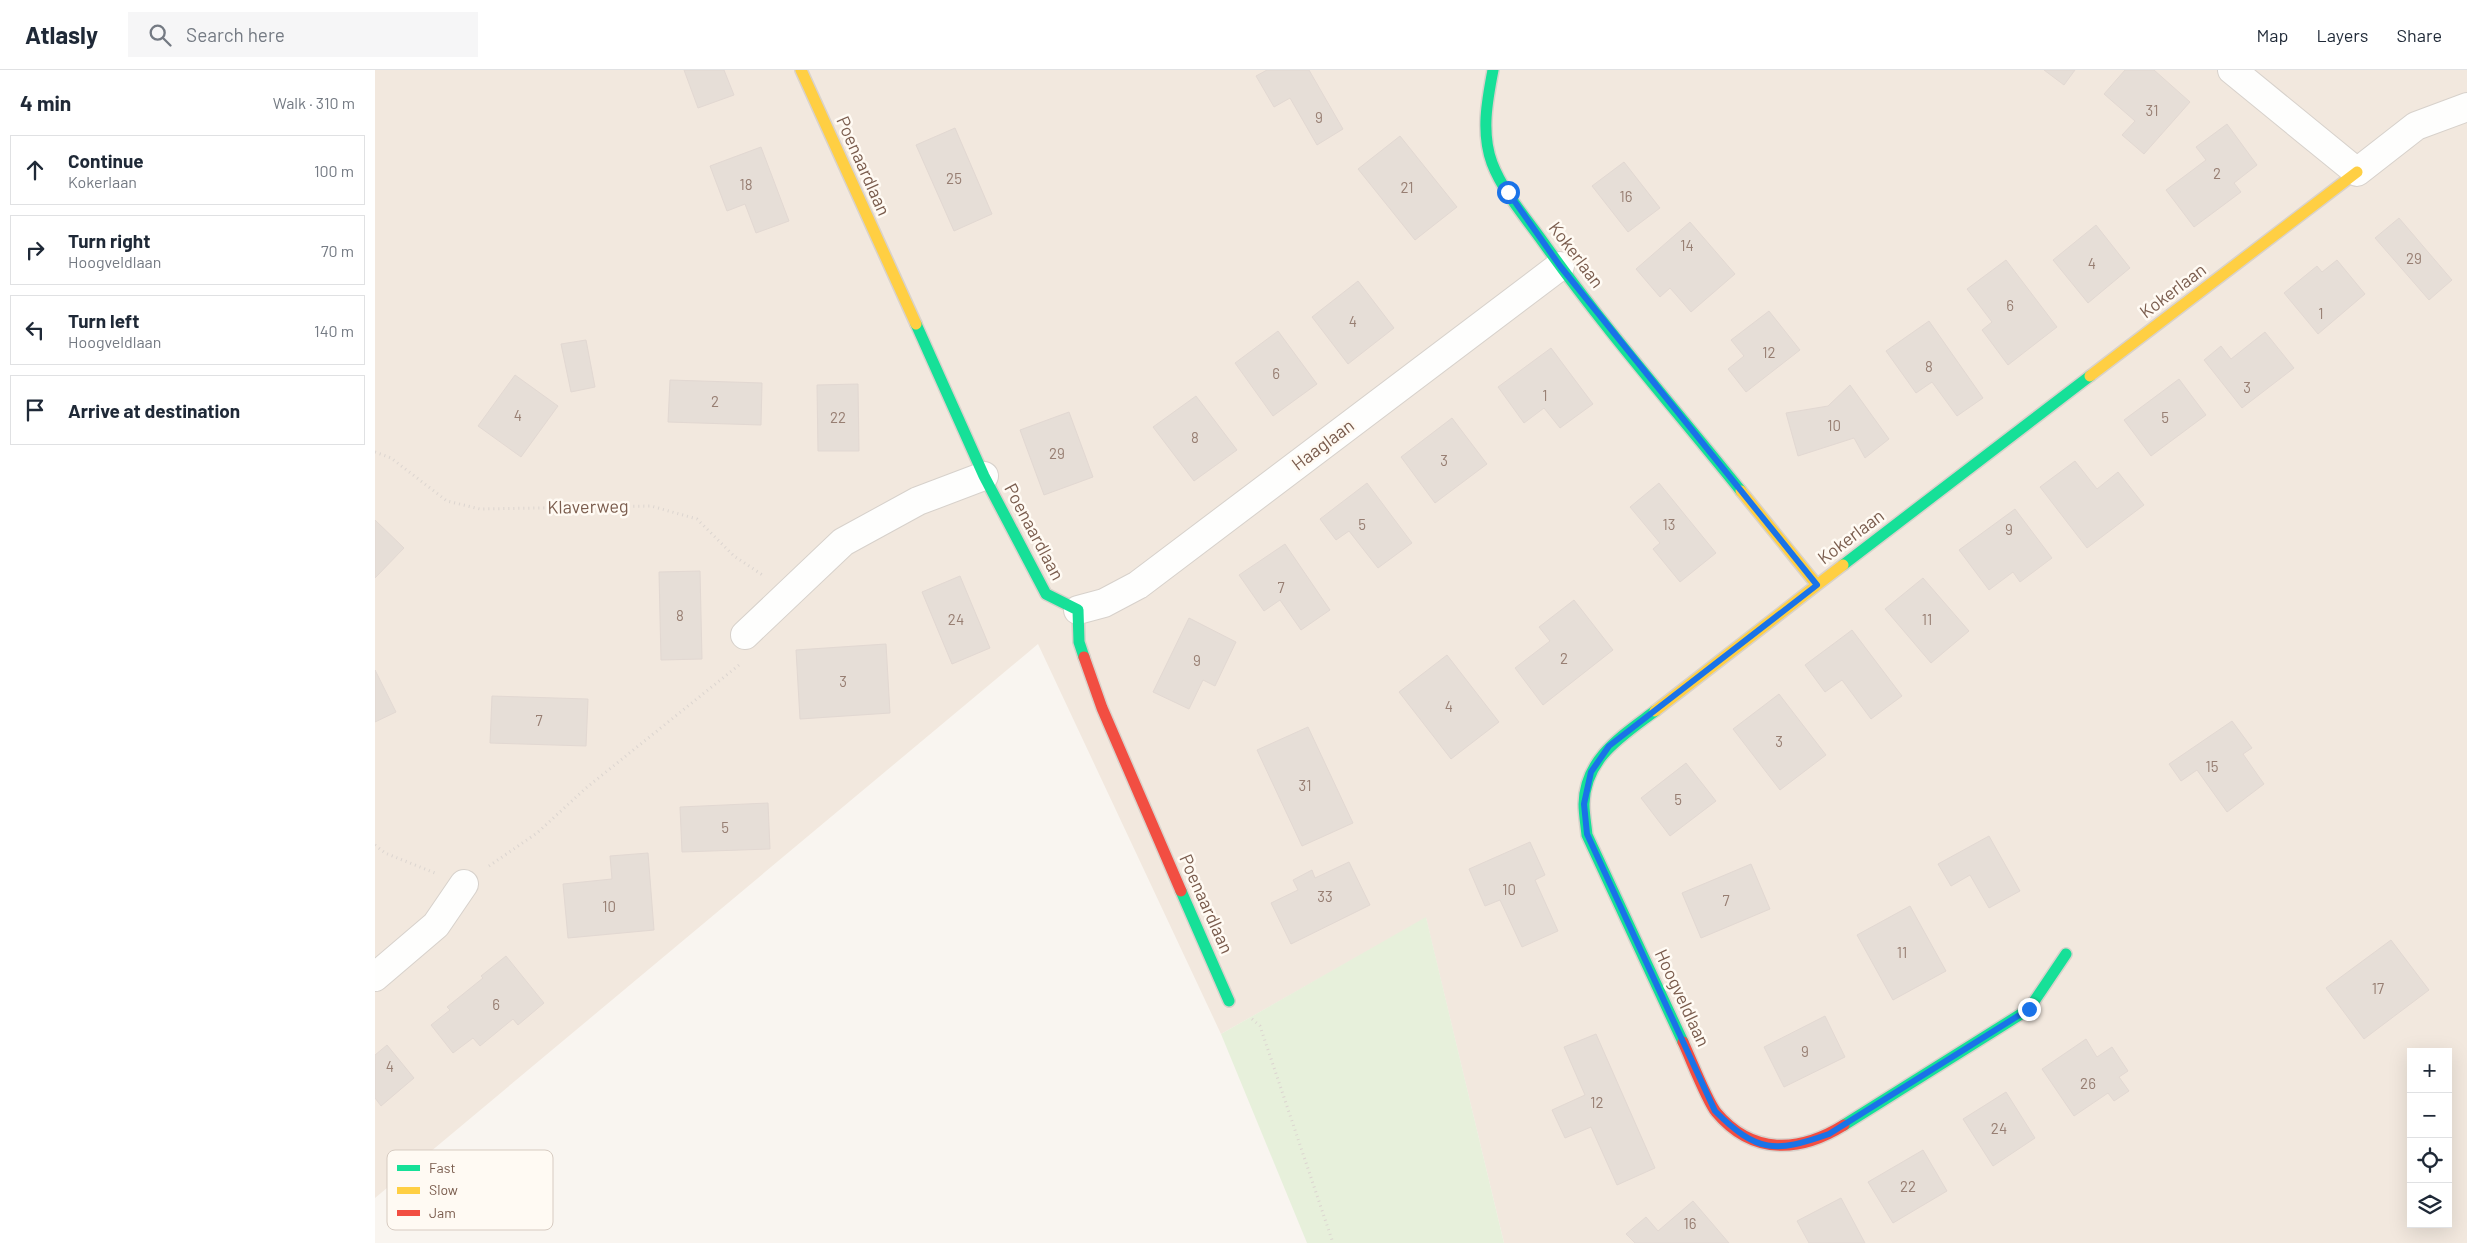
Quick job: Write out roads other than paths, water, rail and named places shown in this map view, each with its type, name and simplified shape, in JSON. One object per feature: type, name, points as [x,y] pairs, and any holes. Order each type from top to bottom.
[{"type":"street","name":"Poenaardlaan","points":[[801,70],[984,476],[1046,594],[1078,610],[1079,642],[1102,708],[1229,1001]]},
{"type":"street","name":"Kokerlaan","points":[[1493,70],[1485,105],[1486,133],[1492,163],[1508,192],[1560,266],[1817,585],[2357,172]]},
{"type":"street","points":[[2232,70],[2357,172],[2416,126],[2467,107]]},
{"type":"street","name":"Haaglaan","points":[[1078,610],[1104,603],[1138,585],[1560,266]]},
{"type":"street","points":[[745,635],[843,542],[918,501],[984,476]]},
{"type":"street","name":"Hoogveldlaan","points":[[1817,585],[1609,746],[1591,772],[1584,804],[1587,834],[1715,1111],[1736,1132],[1763,1146],[1794,1146],[1829,1134],[2029,1009],[2066,954]]},
{"type":"street","points":[[375,977],[436,925],[464,884]]}]
